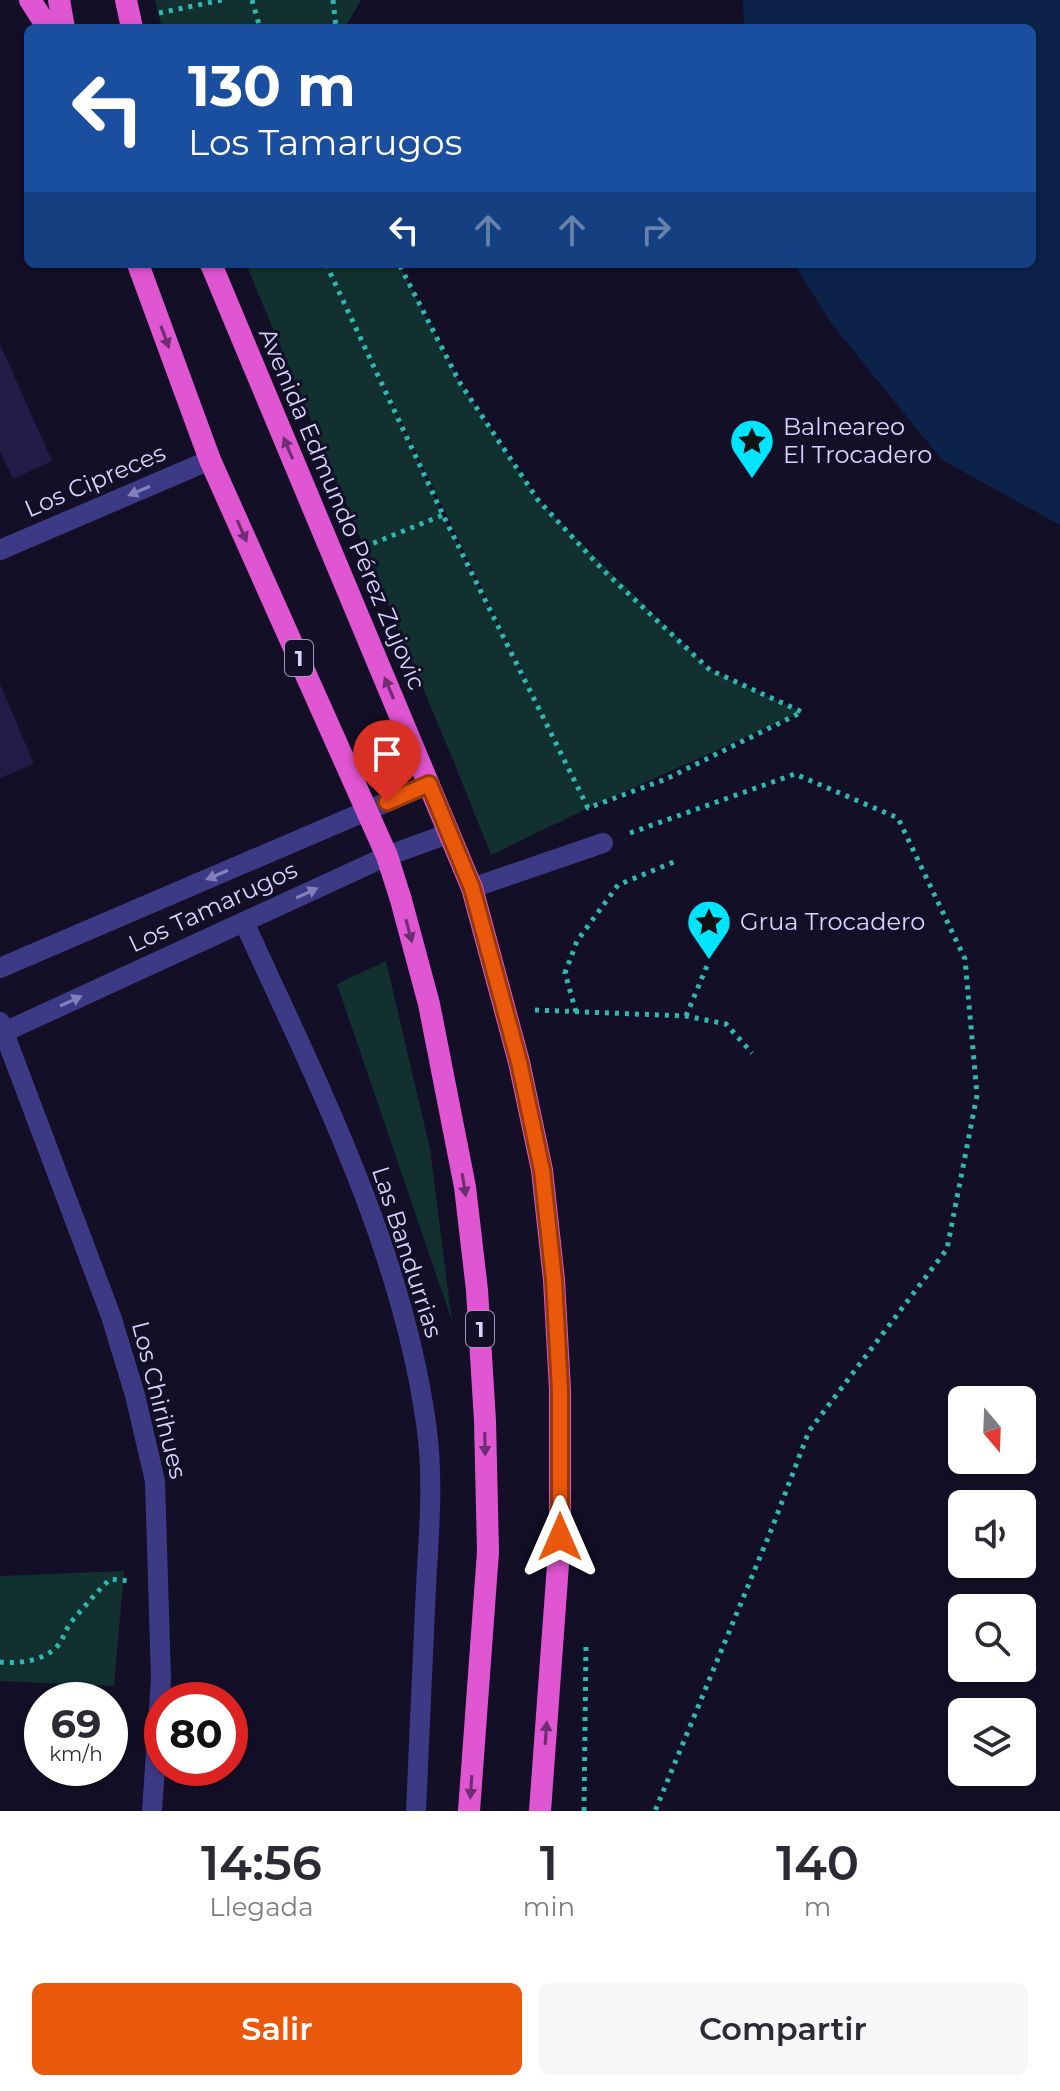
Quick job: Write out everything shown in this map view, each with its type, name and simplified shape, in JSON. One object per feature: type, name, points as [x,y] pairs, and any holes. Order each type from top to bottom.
[{"type":"highway","points":[[30,0],[45,24]]},
{"type":"highway","points":[[59,0],[63,24]]},
{"type":"highway","points":[[126,0],[131,24]]},
{"type":"highway","name":"1","points":[[139,268],[210,460],[387,856],[429,1004],[465,1187],[477,1290],[485,1421],[488,1552],[469,1811]]},
{"type":"highway","name":"Avenida Edmundo Pérez Zujovic","points":[[213,268],[472,888],[519,1062],[542,1170],[554,1280],[560,1390],[560,1537],[540,1811]]},
{"type":"street","name":"Los Cipreces","points":[[0,550],[210,460]]},
{"type":"street","name":"Los Tamarugos","points":[[0,968],[429,784]]},
{"type":"street","name":"Los Tamarugos","points":[[2,1029],[387,856],[450,833]]},
{"type":"street","points":[[472,888],[603,843]]},
{"type":"street","name":"Las Bandurrias","points":[[244,922],[329,1108],[371,1214],[399,1295],[416,1366],[427,1424],[431,1481],[416,1811]]},
{"type":"street","name":"Los Chirihues","points":[[2,1029],[111,1316],[135,1395],[155,1481],[161,1679],[152,1811]]},
{"type":"path","points":[[158,13],[222,0]]},
{"type":"path","points":[[252,0],[259,24]]},
{"type":"path","points":[[333,0],[336,24]]},
{"type":"path","points":[[328,268],[443,515],[588,808],[666,779],[802,712],[710,670],[603,570],[538,500],[460,383],[401,268]]},
{"type":"path","points":[[364,547],[443,515]]},
{"type":"path","points":[[603,843],[795,774],[898,818],[965,959],[977,1095],[947,1249],[809,1431],[655,1811]]},
{"type":"path","points":[[576,1012],[565,973],[577,941],[618,885],[676,861]]},
{"type":"path","points":[[686,1016],[709,961]]},
{"type":"path","points":[[534,1010],[686,1016],[726,1024],[752,1053]]},
{"type":"path","points":[[0,1662],[14,1664],[29,1661],[58,1646],[68,1627],[110,1579],[122,1579],[158,1590]]},
{"type":"green space","points":[[155,0],[361,0],[347,24],[161,24]]},
{"type":"green space","points":[[248,268],[401,268],[460,383],[538,500],[710,670],[802,712],[491,855]],"holes":[[[370,357],[533,695],[443,515]]]},
{"type":"green space","points":[[386,961],[430,1149],[452,1321],[337,984]]},
{"type":"green space","points":[[124,1571],[114,1682],[0,1681],[0,1576]]},
{"type":"water","points":[[743,0],[1060,0],[1060,525],[942,460],[831,323],[797,268],[1036,268],[1036,24],[744,24]]},
{"type":"building","points":[[0,344],[52,461],[13,479],[0,451]]},
{"type":"building","points":[[0,684],[34,764],[0,778]]},
{"type":"place","name":"Balneareo El Trocadero","points":[[752,480]]},
{"type":"place","name":"Grua Trocadero","points":[[709,961]]},
{"type":"route","points":[[387,802],[429,784],[472,888],[519,1062],[542,1170],[554,1280],[560,1390],[560,1537]]}]
